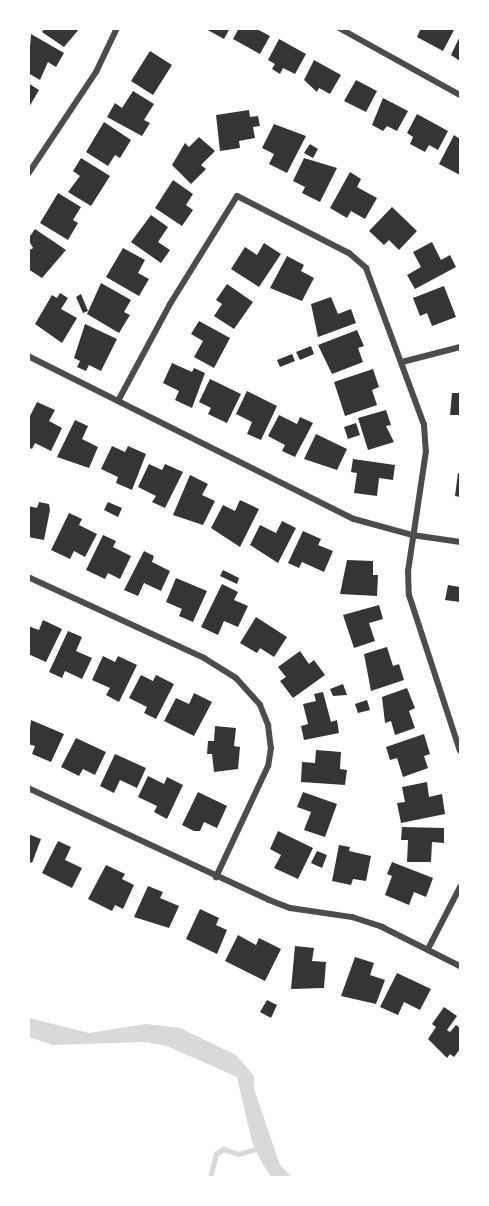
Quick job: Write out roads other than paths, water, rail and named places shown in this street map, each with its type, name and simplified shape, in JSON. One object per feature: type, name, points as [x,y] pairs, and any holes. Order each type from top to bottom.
[{"type":"street","points":[[28,174],[96,72],[117,28]]},
{"type":"street","points":[[339,28],[460,95]]},
{"type":"street","points":[[118,401],[170,304],[237,196],[349,253],[366,268],[424,425],[426,451],[412,536],[409,595],[460,751]]},
{"type":"street","points":[[402,362],[460,347]]},
{"type":"street","points":[[28,357],[354,519],[412,536],[460,542]]},
{"type":"street","points":[[28,577],[204,658],[236,678],[260,705],[270,737],[268,766],[216,877]]},
{"type":"street","points":[[28,788],[216,877],[290,908],[352,917],[428,949],[460,966]]},
{"type":"street","points":[[428,949],[460,887]]},
{"type":"waterway","points":[[210,1178],[216,1154],[223,1149],[238,1154],[260,1148]]}]
